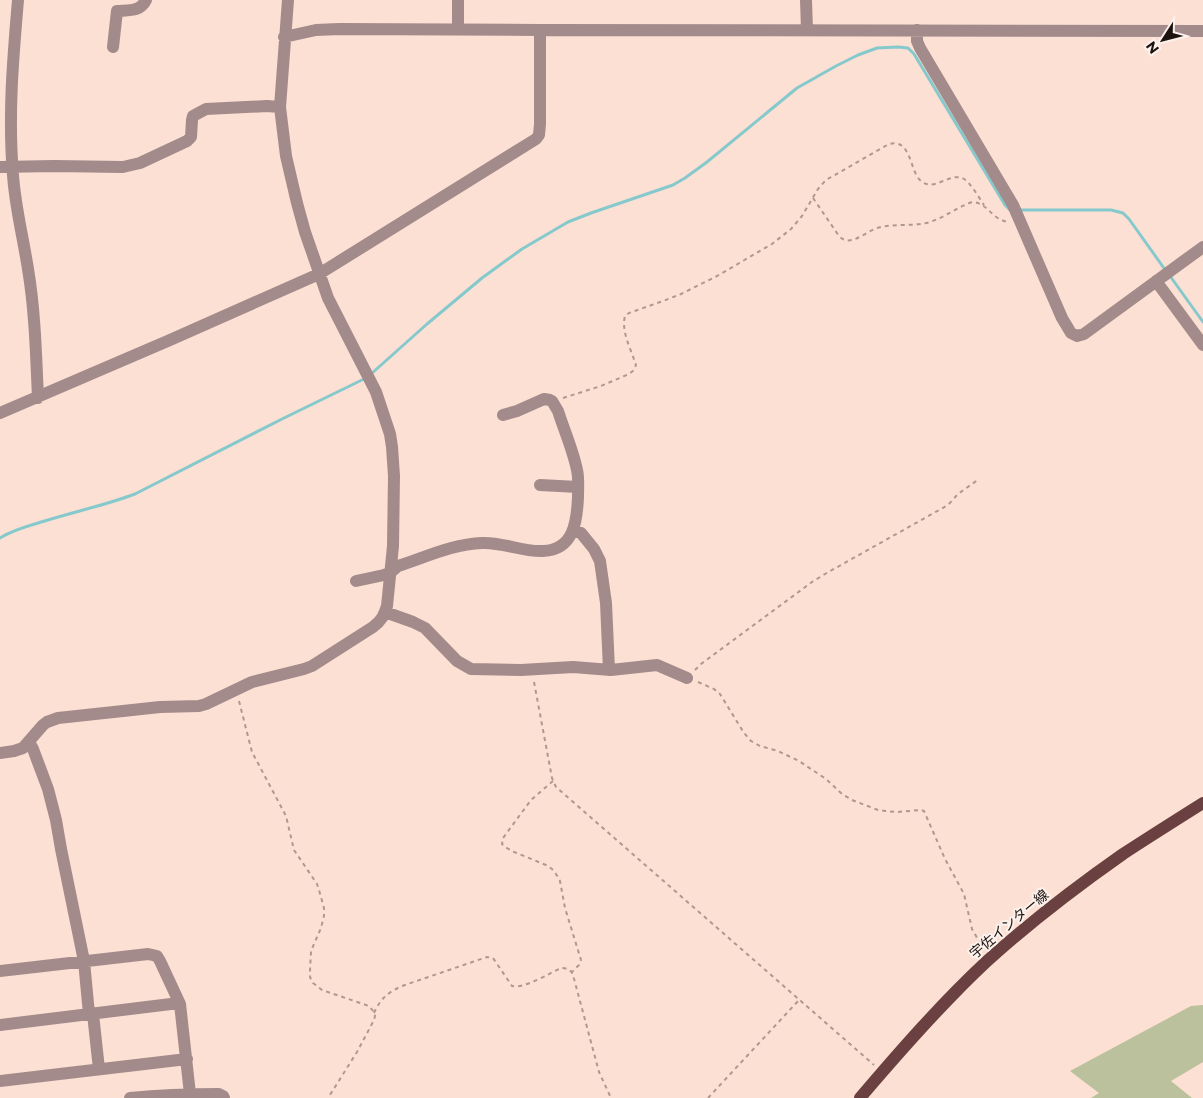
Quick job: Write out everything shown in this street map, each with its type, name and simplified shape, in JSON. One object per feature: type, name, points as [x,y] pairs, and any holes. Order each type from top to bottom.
[{"type":"main road","name":"宇佐インター線","points":[[860,1098],[921,1028],[990,958],[1082,884],[1124,854],[1203,803]]},
{"type":"street","points":[[18,0],[6,166],[14,190],[28,270],[35,338],[38,398]]},
{"type":"street","points":[[113,47],[117,11],[137,9],[143,6],[146,0]]},
{"type":"street","points":[[0,753],[23,748],[43,725],[58,718],[160,707],[199,706],[259,680],[304,669],[312,666],[373,627],[381,620],[385,612],[393,546],[394,457],[390,434],[376,392],[328,298],[319,274],[297,203],[286,156],[280,107],[288,0]]},
{"type":"street","points":[[458,0],[458,29]]},
{"type":"street","points":[[806,0],[807,30]]},
{"type":"street","points":[[284,37],[327,29],[1203,31]]},
{"type":"street","points":[[0,413],[319,274],[536,139],[539,135],[540,124],[540,30]]},
{"type":"street","points":[[917,30],[917,41],[920,48],[1013,206],[1062,318],[1075,335],[1084,334],[1203,247]]},
{"type":"street","points":[[6,166],[114,168],[130,166],[144,162],[187,141],[191,137],[192,117],[201,110],[210,108],[280,107]]},
{"type":"street","points":[[1156,281],[1203,345]]},
{"type":"street","points":[[356,581],[390,573],[398,566],[459,545],[504,544],[543,551],[553,549],[566,540],[574,530],[578,508],[577,468],[558,411],[552,402],[547,399],[539,400],[518,411],[503,415]]},
{"type":"street","points":[[540,485],[578,487]]},
{"type":"street","points":[[574,530],[581,533],[594,549],[600,561],[606,603],[609,670]]},
{"type":"street","points":[[385,612],[425,628],[457,661],[466,667],[476,669],[572,667],[609,670],[657,665],[687,678]]},
{"type":"street","points":[[29,742],[53,804],[84,961],[99,1069]]},
{"type":"street","points":[[0,971],[154,954],[160,961],[179,1003],[190,1094]]},
{"type":"street","points":[[0,1025],[179,1003]]},
{"type":"street","points":[[0,1081],[186,1059]]},
{"type":"street","points":[[130,1098],[190,1094],[219,1094],[224,1098]]},
{"type":"path","points":[[552,402],[601,386],[632,372],[636,364],[624,330],[623,322],[625,316],[681,294],[717,276],[772,244],[791,229],[802,216],[826,180],[889,144],[900,144],[905,149],[917,176],[924,183],[932,184],[954,178],[962,178],[999,220],[1021,224]]},
{"type":"path","points":[[813,198],[839,236],[847,241],[883,227],[931,221],[972,202],[984,205]]},
{"type":"path","points":[[979,480],[958,494],[948,506],[812,582],[701,664],[687,678],[714,688],[751,741],[799,761],[826,779],[852,800],[878,810],[898,812],[924,811],[945,859],[964,894],[972,929],[990,958]]},
{"type":"path","points":[[532,669],[553,781],[556,787],[882,1072]]},
{"type":"path","points":[[237,689],[252,752],[286,816],[294,850],[317,884],[323,905],[323,923],[311,951],[310,971],[312,981],[316,987],[322,990],[369,1006],[375,1016],[357,1052],[328,1098]]},
{"type":"path","points":[[553,781],[531,800],[503,838],[502,844],[514,852],[546,865],[552,869],[560,880],[565,908],[581,960],[572,972]]},
{"type":"path","points":[[374,1013],[383,998],[395,989],[487,957],[496,960],[512,986],[517,987],[565,968],[572,972],[599,1072],[611,1098]]},
{"type":"path","points":[[708,1098],[799,1000]]},
{"type":"green space","points":[[1203,1005],[1203,1062],[1171,1081],[1192,1098],[1091,1098],[1099,1093],[1070,1071],[1191,1006]]},
{"type":"waterway","points":[[371,374],[482,278],[522,249],[568,222],[673,185],[707,162],[797,88],[836,66],[877,48],[908,48],[914,54],[1005,205],[1010,210]]},
{"type":"waterway","points":[[1019,210],[1111,210],[1123,213],[1166,271]]},
{"type":"waterway","points":[[1170,276],[1203,322]]},
{"type":"waterway","points":[[0,538],[23,528],[135,494],[366,378]]}]
